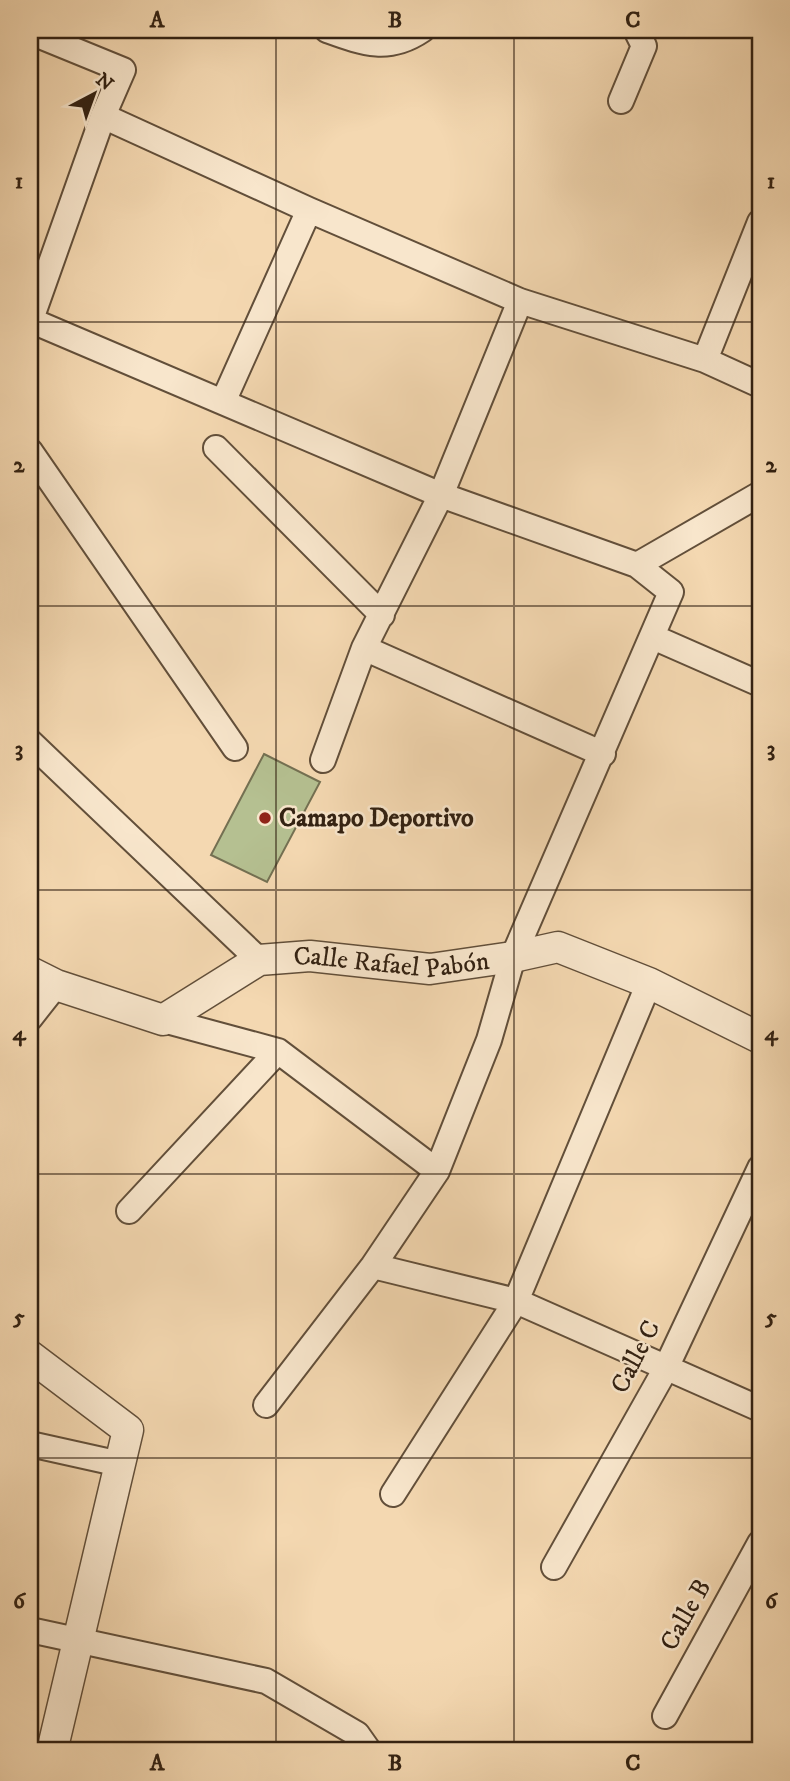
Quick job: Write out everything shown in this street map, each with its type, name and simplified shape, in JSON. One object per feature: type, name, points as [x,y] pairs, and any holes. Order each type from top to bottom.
[{"type":"street","points":[[327,30],[367,44],[405,42],[422,30]]},
{"type":"street","points":[[621,101],[644,46],[636,30]]},
{"type":"street","points":[[30,32],[123,70],[103,116],[30,321],[441,495],[637,565],[671,592],[513,957],[489,1040],[437,1171],[373,1266],[266,1405]]},
{"type":"street","points":[[103,116],[309,210],[520,301],[705,360],[760,385]]},
{"type":"street","points":[[223,402],[309,210]]},
{"type":"street","points":[[705,360],[760,222]]},
{"type":"street","points":[[323,760],[364,648],[441,495],[520,301]]},
{"type":"street","points":[[216,448],[382,615]]},
{"type":"street","points":[[30,451],[235,748]]},
{"type":"street","points":[[637,565],[760,494]]},
{"type":"street","points":[[653,637],[760,684]]},
{"type":"street","points":[[364,648],[603,754]]},
{"type":"street","points":[[30,742],[259,960]]},
{"type":"street","name":"Calle Rafael Pabón","points":[[163,1020],[259,960],[310,956],[430,969],[513,957],[558,947],[649,983],[760,1038]]},
{"type":"street","points":[[30,972],[57,985],[163,1020],[278,1051],[437,1171]]},
{"type":"street","points":[[393,1494],[516,1301],[649,983]]},
{"type":"street","points":[[30,1018],[57,985]]},
{"type":"street","points":[[129,1211],[278,1051]]},
{"type":"street","name":"Calle C","points":[[554,1567],[665,1370],[760,1168]]},
{"type":"street","points":[[373,1266],[516,1301],[665,1370],[760,1409]]},
{"type":"street","points":[[30,1356],[128,1430],[52,1751]]},
{"type":"street","points":[[30,1444],[120,1464]]},
{"type":"street","name":"Calle B","points":[[665,1716],[760,1543]]},
{"type":"street","points":[[30,1630],[266,1681],[356,1734],[369,1751]]},
{"type":"green space","name":"Camapo Deportivo","points":[[264,754],[320,782],[267,882],[211,855]]},
{"type":"place","name":"Camapo Deportivo","points":[[265,818]]}]
